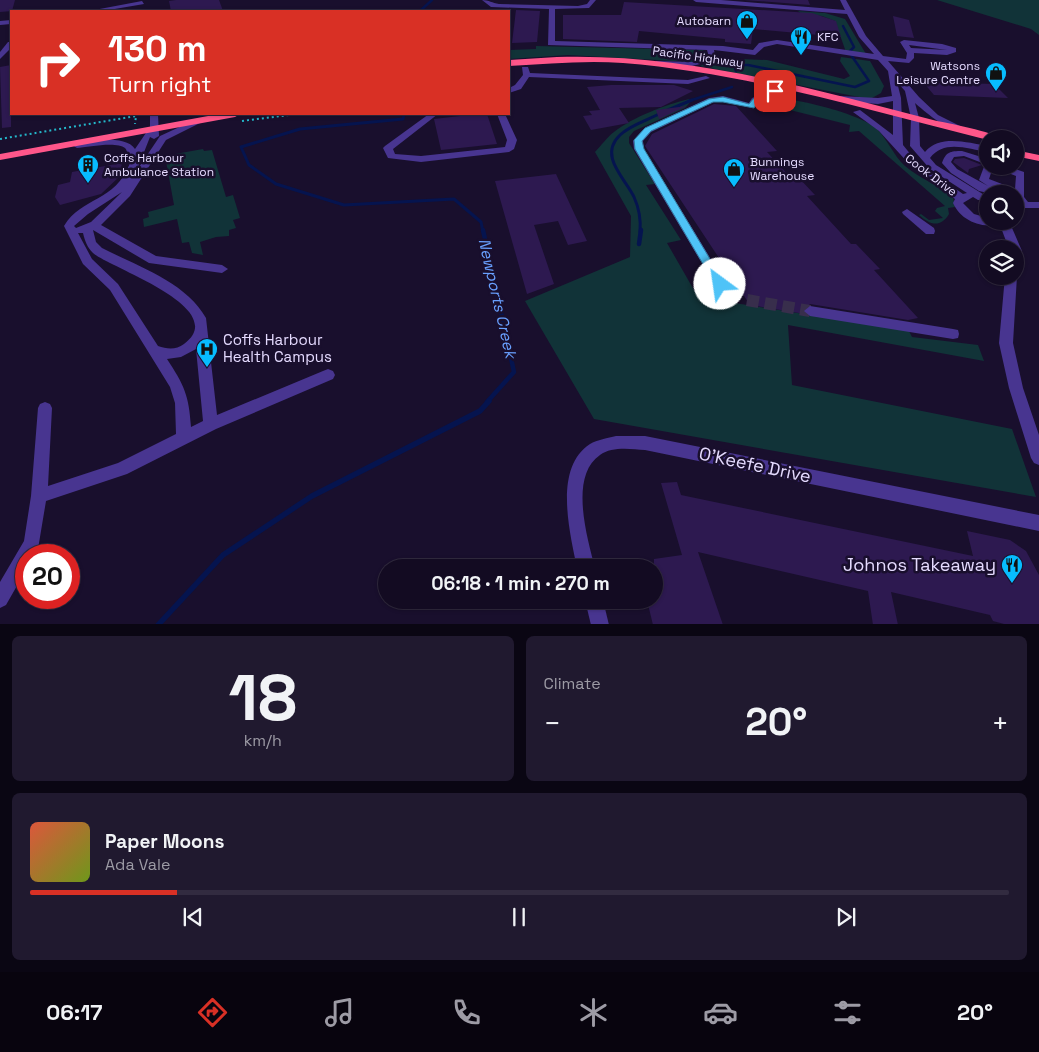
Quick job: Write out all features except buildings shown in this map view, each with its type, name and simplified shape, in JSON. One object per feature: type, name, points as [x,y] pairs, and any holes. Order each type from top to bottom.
[{"type":"highway","name":"Pacific Highway","points":[[510,63],[578,60],[636,62],[762,80],[838,99],[979,145]]},
{"type":"highway","name":"Pacific Highway","points":[[510,70],[526,72],[620,69],[706,78],[775,91],[857,112],[897,118]]},
{"type":"highway","points":[[0,148],[183,115]]},
{"type":"highway","points":[[0,157],[57,147],[153,121],[202,120],[230,115]]},
{"type":"highway","name":"Pacific Highway","points":[[915,123],[979,135]]},
{"type":"highway","points":[[1024,145],[1039,149]]},
{"type":"highway","points":[[1024,155],[1039,158]]},
{"type":"street","points":[[485,0],[491,5],[499,6],[552,8],[584,7],[589,6],[593,0]]},
{"type":"street","points":[[696,0],[849,12]]},
{"type":"street","points":[[843,0],[863,37],[891,72],[935,117],[968,132]]},
{"type":"street","points":[[98,10],[142,2]]},
{"type":"street","points":[[552,8],[551,43],[710,49],[755,53],[762,45],[777,42],[844,54],[909,61],[910,50],[904,42],[942,46],[952,50],[947,53],[910,50]]},
{"type":"street","points":[[0,57],[10,45]]},
{"type":"street","points":[[636,62],[699,64],[714,58],[710,49]]},
{"type":"street","points":[[510,91],[518,87],[526,72]]},
{"type":"street","name":"Cook Drive","points":[[891,72],[897,98],[898,145],[913,163],[961,198]]},
{"type":"street","name":"Cook Drive","points":[[908,89],[915,123],[915,146],[924,158],[949,179],[979,190]]},
{"type":"street","points":[[720,284],[639,149],[638,140],[648,130],[712,100],[723,99],[751,106],[755,100],[775,91]]},
{"type":"street","points":[[838,99],[878,102],[897,98]]},
{"type":"street","points":[[857,112],[882,129],[898,145]]},
{"type":"street","points":[[433,115],[388,148],[391,156],[421,159],[509,149],[512,140],[501,115]]},
{"type":"street","points":[[70,228],[78,230],[93,224],[133,186],[148,158],[166,136],[202,120]]},
{"type":"street","points":[[148,158],[153,140],[153,121]]},
{"type":"street","points":[[153,121],[123,185],[104,201],[72,221],[70,228],[87,261],[114,287],[156,350],[180,394],[184,436]]},
{"type":"street","points":[[57,147],[100,142],[119,143],[130,148],[134,162]]},
{"type":"street","points":[[924,158],[929,150],[942,143],[979,147]]},
{"type":"street","points":[[979,159],[965,155],[951,154],[947,161],[958,173],[971,178],[979,185]]},
{"type":"street","points":[[979,195],[961,198],[958,203],[962,211],[972,218],[979,220]]},
{"type":"street","points":[[1024,202],[1039,205]]},
{"type":"street","points":[[907,212],[930,232]]},
{"type":"street","points":[[79,216],[93,214],[91,243],[98,251],[173,292],[196,310],[201,328],[211,424]]},
{"type":"street","points":[[93,224],[153,260],[222,270]]},
{"type":"street","points":[[998,230],[1011,239]]},
{"type":"street","points":[[1007,230],[1011,239]]},
{"type":"street","points":[[1010,285],[1006,343],[1016,388],[1039,458]]},
{"type":"street","points":[[810,311],[953,334],[944,322]]},
{"type":"street","points":[[156,350],[168,355],[190,348],[198,338],[201,328]]},
{"type":"street","points":[[39,496],[122,469],[184,436],[328,375]]},
{"type":"street","points":[[0,599],[32,543],[39,496],[45,408]]},
{"type":"street","name":"O'Keefe Drive","points":[[584,559],[574,516],[574,488],[580,468],[591,453],[611,441],[645,443],[1039,523]]},
{"type":"street","points":[[596,609],[600,624]]},
{"type":"path","points":[[0,139],[136,116]]},
{"type":"green space","points":[[937,0],[1039,0],[1039,35],[1031,29]]},
{"type":"green space","points":[[798,11],[825,13],[845,19],[866,54],[846,52],[835,21],[822,16],[802,14]]},
{"type":"green space","points":[[536,46],[702,50],[706,52],[705,55],[692,62],[568,55],[510,59],[510,50],[536,49]]},
{"type":"green space","points":[[841,57],[870,61],[884,86],[881,93],[872,98],[864,98],[700,66],[717,58],[767,60],[844,79],[850,76],[840,61]]},
{"type":"green space","points":[[771,98],[810,103],[843,112],[869,123],[881,133],[905,166],[953,197],[955,207],[948,208],[949,214],[942,222],[931,223],[927,221],[919,215],[921,214],[929,220],[943,218],[935,211],[937,208],[945,206],[859,131],[849,132],[850,125],[778,107],[775,110],[763,106],[765,101]]},
{"type":"green space","points":[[689,99],[692,100],[685,108],[634,131],[629,137],[629,143],[655,184],[646,185],[681,240],[667,243],[698,297],[909,331],[912,337],[978,345],[984,361],[788,325],[792,385],[1012,429],[1036,497],[594,419],[525,301],[630,257],[631,216],[595,152],[611,134],[630,121],[660,108]]},
{"type":"green space","points":[[203,149],[204,151],[212,150],[226,197],[233,195],[240,218],[233,220],[236,228],[229,230],[229,236],[216,237],[200,242],[203,255],[192,253],[189,242],[182,243],[177,219],[144,227],[143,219],[149,217],[148,212],[174,205],[166,161],[174,159],[175,154]]},
{"type":"waterway","name":"Newports Creek","points":[[421,10],[432,0]]},
{"type":"waterway","points":[[736,71],[735,69],[740,65],[748,65],[855,87],[869,81],[849,52],[854,47],[843,26]]},
{"type":"waterway","points":[[692,100],[732,87]]},
{"type":"waterway","points":[[668,110],[692,100]]},
{"type":"waterway","points":[[640,232],[636,201],[615,167],[612,151],[614,143],[624,131],[661,113]]},
{"type":"waterway","name":"Newports Creek","points":[[404,115],[403,119],[300,129],[241,147],[249,165],[276,184],[344,205],[454,199],[481,222],[483,232]]},
{"type":"waterway","name":"Newports Creek","points":[[483,230],[514,372],[487,402]]},
{"type":"waterway","points":[[639,244],[641,230]]},
{"type":"waterway","name":"Newports Creek","points":[[159,624],[223,555],[312,496],[480,411],[489,401]]},
{"type":"tunnel","points":[[747,300],[810,311]]},
{"type":"place","name":"Autobarn","points":[[747,40]]},
{"type":"place","name":"KFC","points":[[801,56]]},
{"type":"place","name":"Watsons Leisure Centre","points":[[996,92]]},
{"type":"place","name":"Coffs Harbour Ambulance Station","points":[[88,184]]},
{"type":"place","name":"Bunnings Warehouse","points":[[734,188]]},
{"type":"place","name":"Coffs Harbour Health Campus","points":[[207,368]]},
{"type":"place","name":"Johnos Takeaway","points":[[1012,584]]},
{"type":"route","points":[[720,284],[639,149],[638,140],[648,130],[712,100],[723,99],[751,106],[755,100],[775,91]]}]
